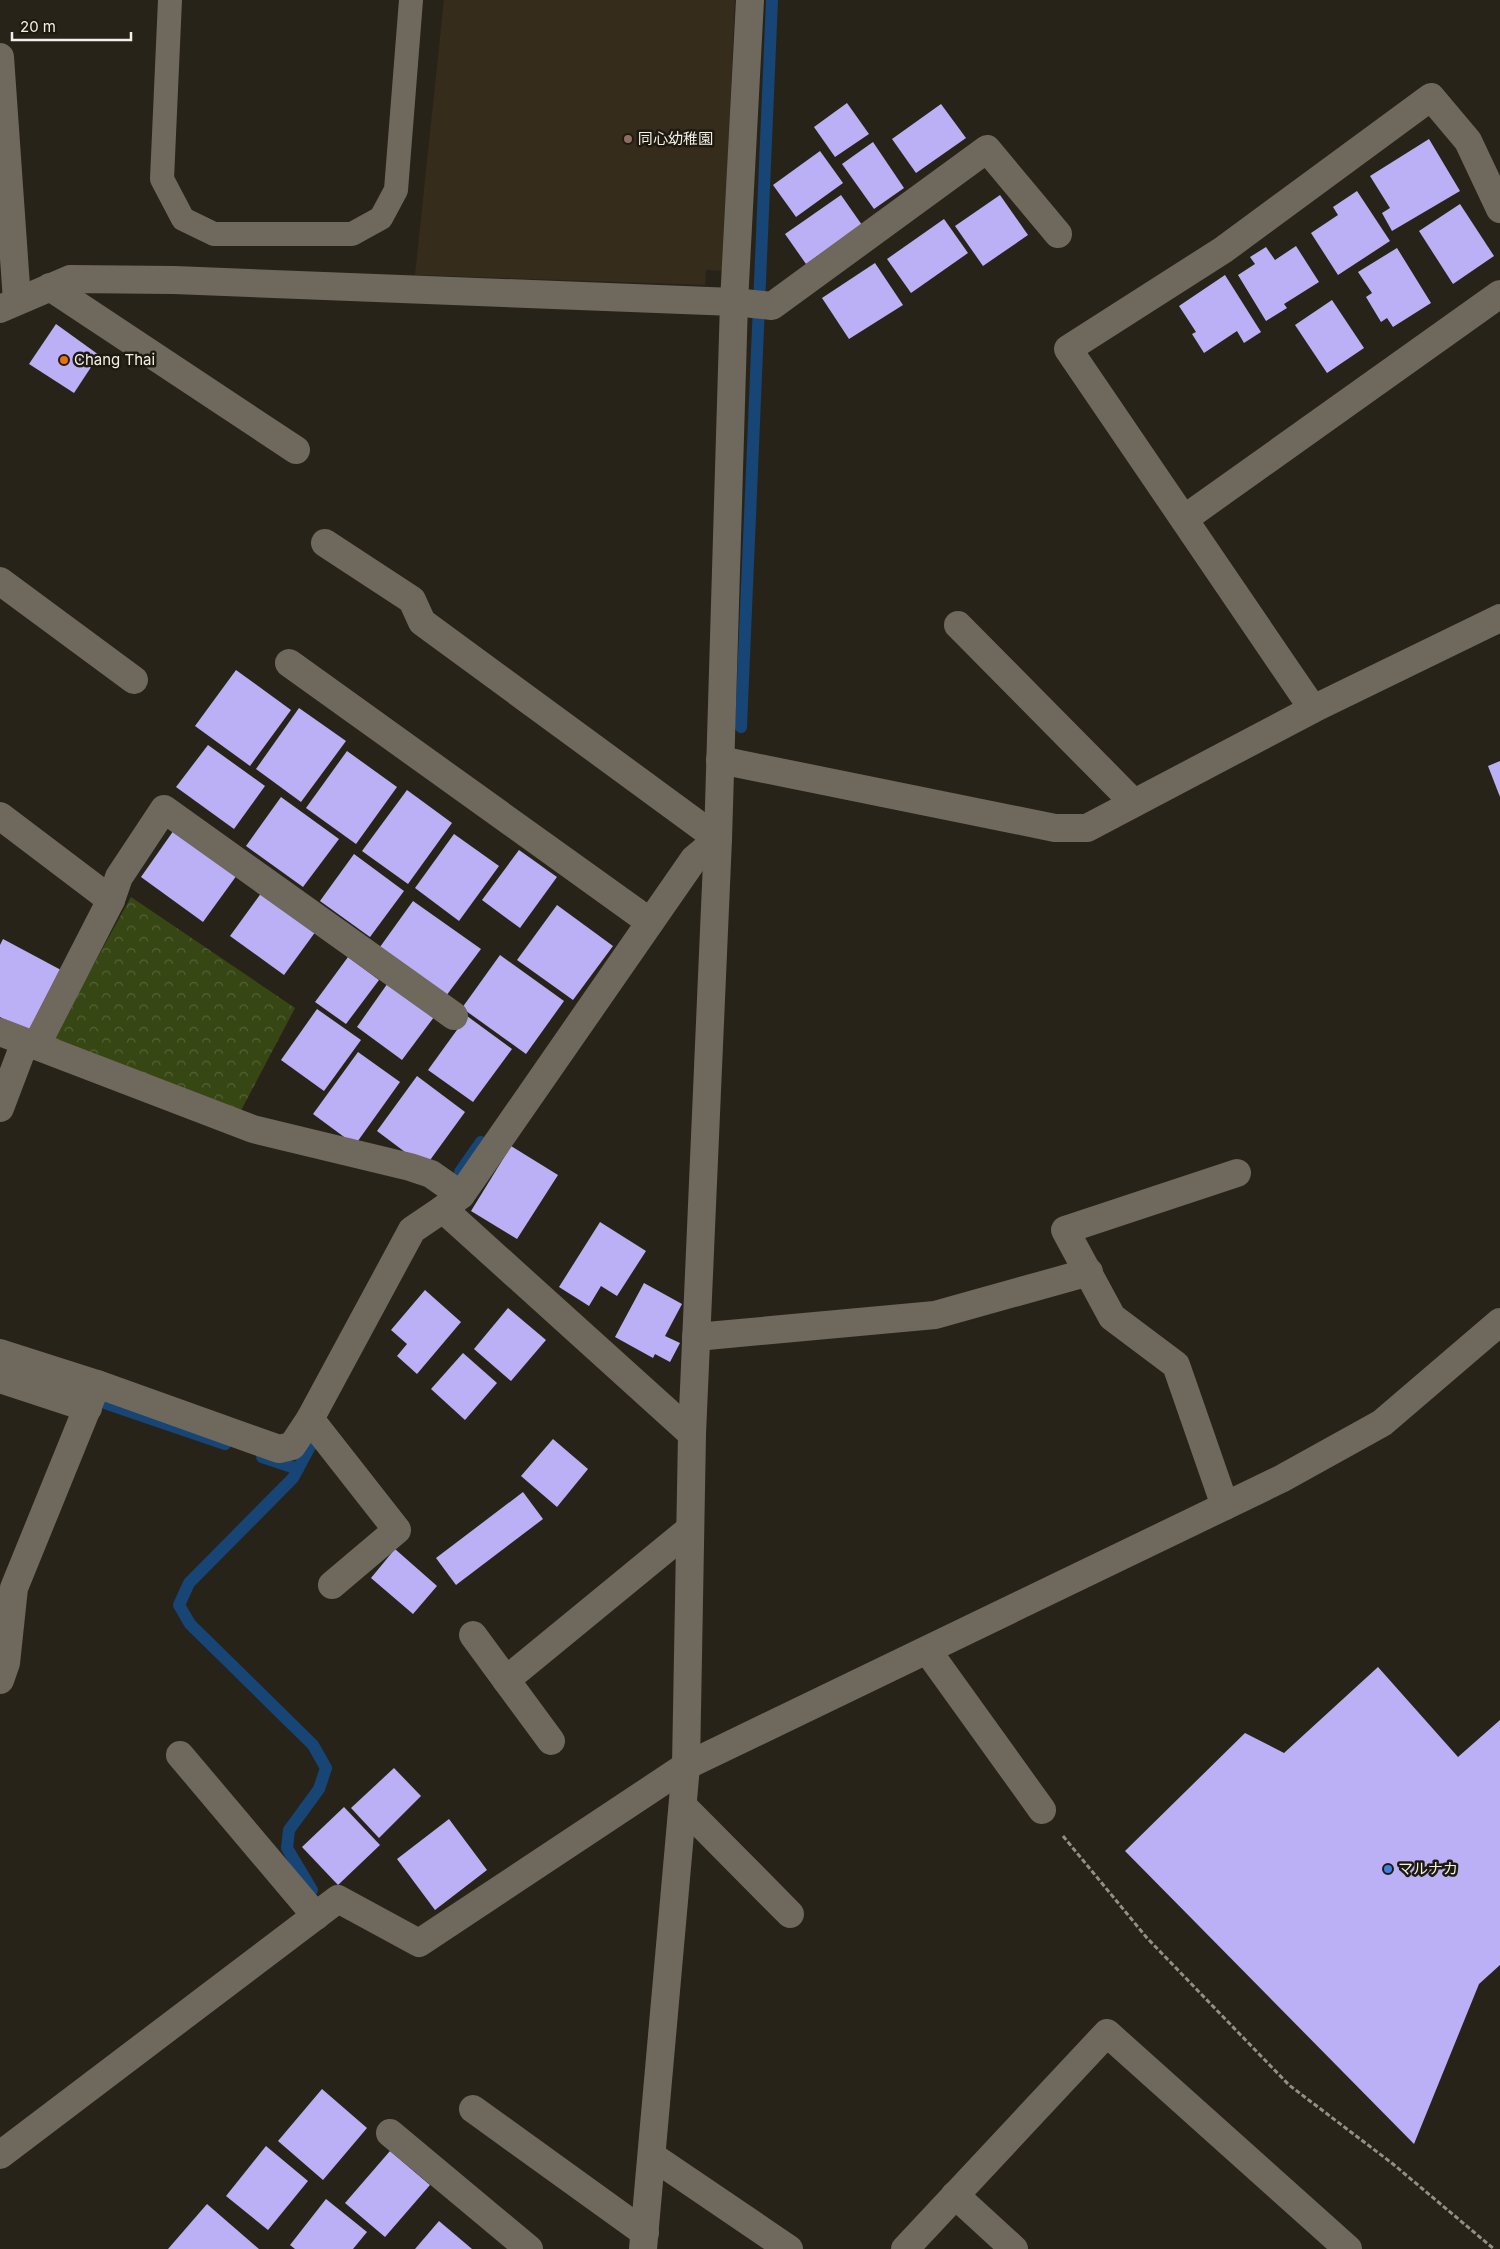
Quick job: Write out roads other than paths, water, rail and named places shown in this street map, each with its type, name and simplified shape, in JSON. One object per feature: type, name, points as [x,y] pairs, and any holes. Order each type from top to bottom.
[{"type":"street","points":[[644,2241],[686,1766],[692,1434],[720,760],[749,304],[750,0]]},
{"type":"street","points":[[0,57],[8,305],[70,279],[174,280],[772,306],[987,149],[1058,234]]},
{"type":"street","points":[[1313,709],[1068,349],[1223,250],[1431,96],[1468,141],[1500,209]]},
{"type":"street","points":[[50,287],[296,450]]},
{"type":"street","points":[[1184,519],[1500,294]]},
{"type":"street","points":[[325,543],[412,600],[422,622],[718,839]]},
{"type":"street","points":[[0,581],[134,680]]},
{"type":"street","points":[[720,760],[1056,828],[1087,828],[1313,709],[1500,618]]},
{"type":"street","points":[[958,625],[1134,802]]},
{"type":"street","points":[[288,663],[643,916]]},
{"type":"street","points":[[0,1108],[30,1044],[111,900],[118,876],[164,809],[454,1016]]},
{"type":"street","points":[[0,816],[111,900]]},
{"type":"street","points":[[0,1380],[92,1397],[279,1449],[292,1446],[316,1427],[412,1230],[452,1202],[643,916],[694,859],[718,839]]},
{"type":"street","points":[[0,1032],[253,1129],[431,1174],[452,1202],[692,1434]]},
{"type":"street","points":[[1225,1506],[1176,1365],[1112,1317],[1089,1272],[1064,1230],[1237,1173]]},
{"type":"street","points":[[696,1337],[935,1315],[1089,1272]]},
{"type":"street","points":[[0,2155],[338,1900],[419,1943],[686,1766],[1281,1479],[1382,1423],[1500,1322]]},
{"type":"street","points":[[0,1352],[92,1397]]},
{"type":"street","points":[[0,1680],[6,1662],[14,1588],[92,1397]]},
{"type":"street","points":[[316,1427],[397,1530],[332,1585]]},
{"type":"street","points":[[506,1680],[690,1529]]},
{"type":"street","points":[[473,1635],[551,1741]]},
{"type":"street","points":[[926,1650],[1042,1810]]},
{"type":"street","points":[[180,1755],[316,1916]]},
{"type":"street","points":[[683,1806],[790,1914]]},
{"type":"street","points":[[905,2249],[1107,2034],[1348,2249]]},
{"type":"street","points":[[473,2109],[644,2241]]},
{"type":"street","points":[[390,2133],[529,2249]]},
{"type":"street","points":[[652,2156],[789,2249]]},
{"type":"street","points":[[955,2194],[1014,2249]]},
{"type":"lane","points":[[170,0],[162,178],[183,219],[214,234],[352,234],[381,218],[396,190],[411,0]]},
{"type":"waterway","points":[[741,727],[772,0]]},
{"type":"waterway","points":[[460,1172],[481,1142]]},
{"type":"waterway","points":[[90,1398],[225,1444]]},
{"type":"waterway","points":[[312,1890],[287,1848],[289,1830],[319,1789],[326,1768],[313,1745],[190,1624],[179,1605],[189,1583],[293,1478],[320,1428]]},
{"type":"waterway","points":[[262,1457],[298,1469]]},
{"type":"place","name":"同心幼稚園","points":[[628,139]]},
{"type":"place","name":"Chang Thai","points":[[64,360]]},
{"type":"place","name":"マルナカ","points":[[1388,1869]]}]
